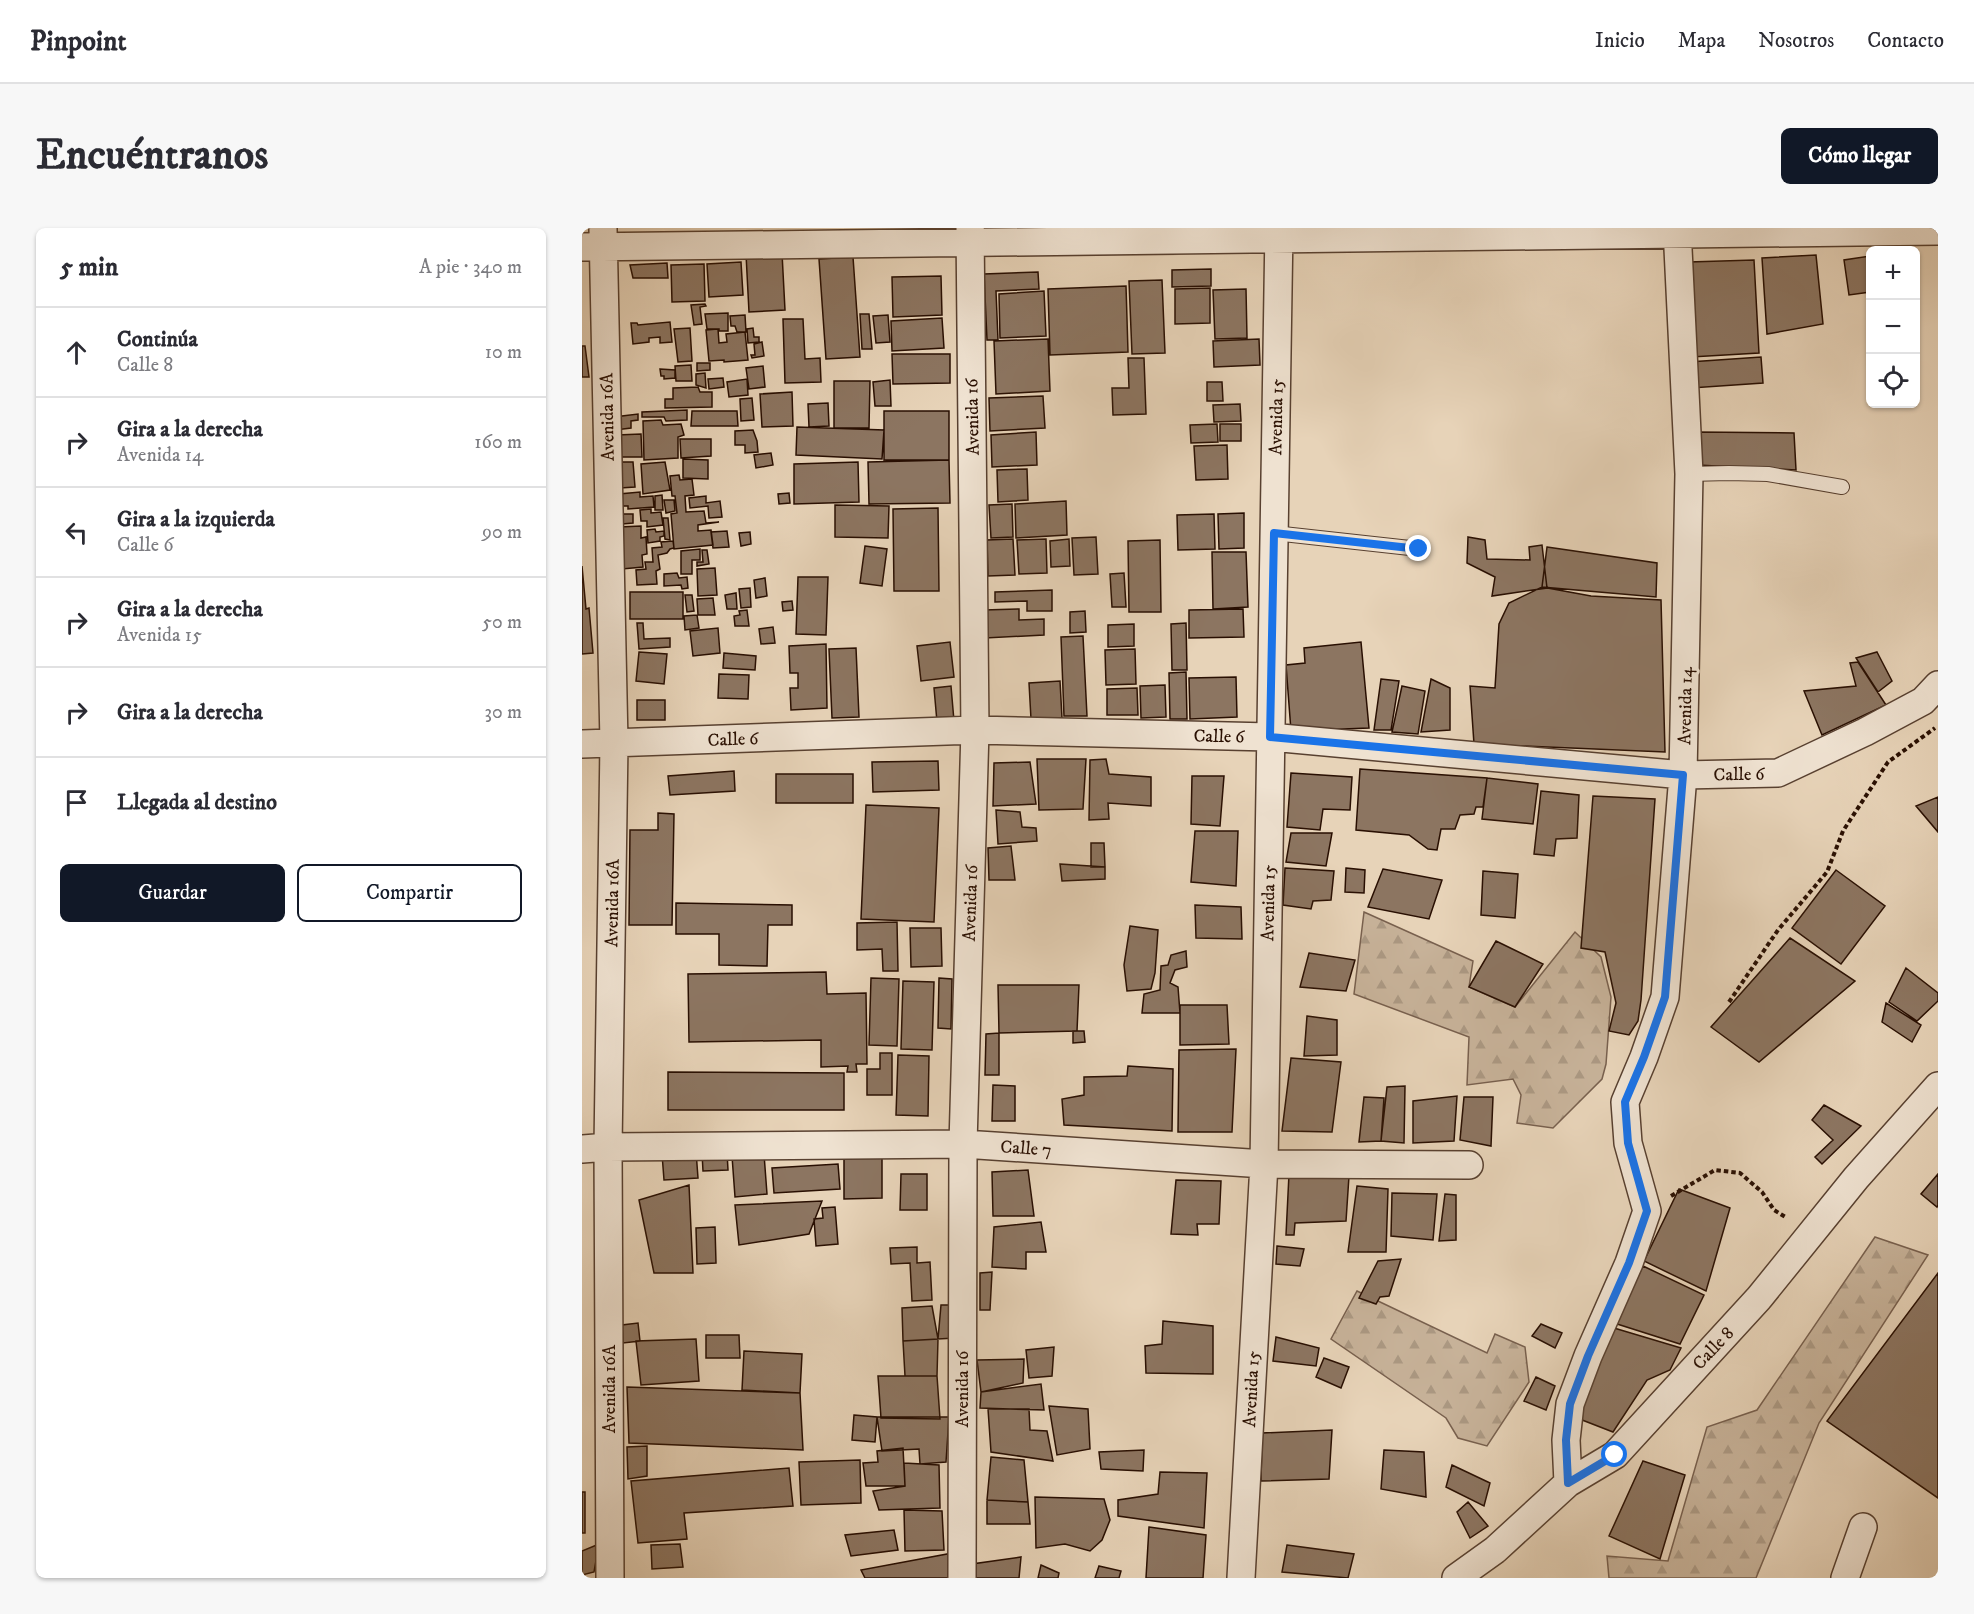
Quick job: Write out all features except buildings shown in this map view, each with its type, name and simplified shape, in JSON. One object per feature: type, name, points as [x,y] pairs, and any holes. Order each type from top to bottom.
[{"type":"street","name":"Avenida 14","points":[[1647,1211],[1628,1143],[1625,1102],[1665,997],[1683,775],[1689,474],[1677,231]]},
{"type":"street","points":[[596,240],[970,235],[1938,231]]},
{"type":"street","name":"Avenida 15","points":[[1241,1578],[1264,1164],[1279,233]]},
{"type":"street","name":"Avenida 16","points":[[962,1578],[963,1144],[975,730],[970,235]]},
{"type":"street","name":"Avenida 16A","points":[[596,240],[614,743],[595,1148],[610,1578]]},
{"type":"street","name":"Calle 6","points":[[582,744],[975,730],[1270,737],[1683,775],[1778,773],[1865,732],[1923,700],[1938,685]]},
{"type":"street","name":"Calle 8","points":[[1456,1578],[1495,1550],[1568,1483],[1615,1455],[1759,1298],[1856,1178],[1938,1086]]},
{"type":"street","name":"Calle 7","points":[[595,1148],[963,1144],[1264,1164],[1469,1165]]},
{"type":"street","points":[[1568,1483],[1566,1440],[1570,1404],[1588,1356],[1629,1263],[1647,1211]]},
{"type":"street","points":[[1845,1578],[1863,1527]]},
{"type":"lane","points":[[1689,474],[1768,474],[1842,487]]},
{"type":"lane","points":[[1274,533],[1419,549]]},
{"type":"path","points":[[1729,1002],[1778,930],[1827,872],[1843,831],[1888,762],[1934,731],[1938,723]]},
{"type":"path","points":[[1647,1211],[1715,1170],[1740,1173],[1762,1192],[1774,1210],[1811,1232]]},
{"type":"green space","points":[[1364,912],[1473,961],[1469,987],[1515,1007],[1575,932],[1601,957],[1611,997],[1606,1064],[1602,1079],[1553,1128],[1517,1123],[1521,1095],[1513,1079],[1467,1085],[1469,1037],[1354,994]]},
{"type":"green space","points":[[1875,1237],[1928,1255],[1819,1423],[1756,1578],[1609,1578],[1607,1556],[1668,1561],[1707,1427],[1757,1410]]},
{"type":"green space","points":[[1357,1291],[1487,1353],[1495,1334],[1525,1347],[1529,1382],[1487,1446],[1458,1438],[1446,1418],[1331,1339]]},
{"type":"route","points":[[1419,549],[1274,533],[1270,737],[1683,775],[1665,997],[1625,1102],[1628,1143],[1647,1211],[1629,1263],[1588,1356],[1570,1404],[1566,1440],[1568,1483],[1615,1455]]}]
